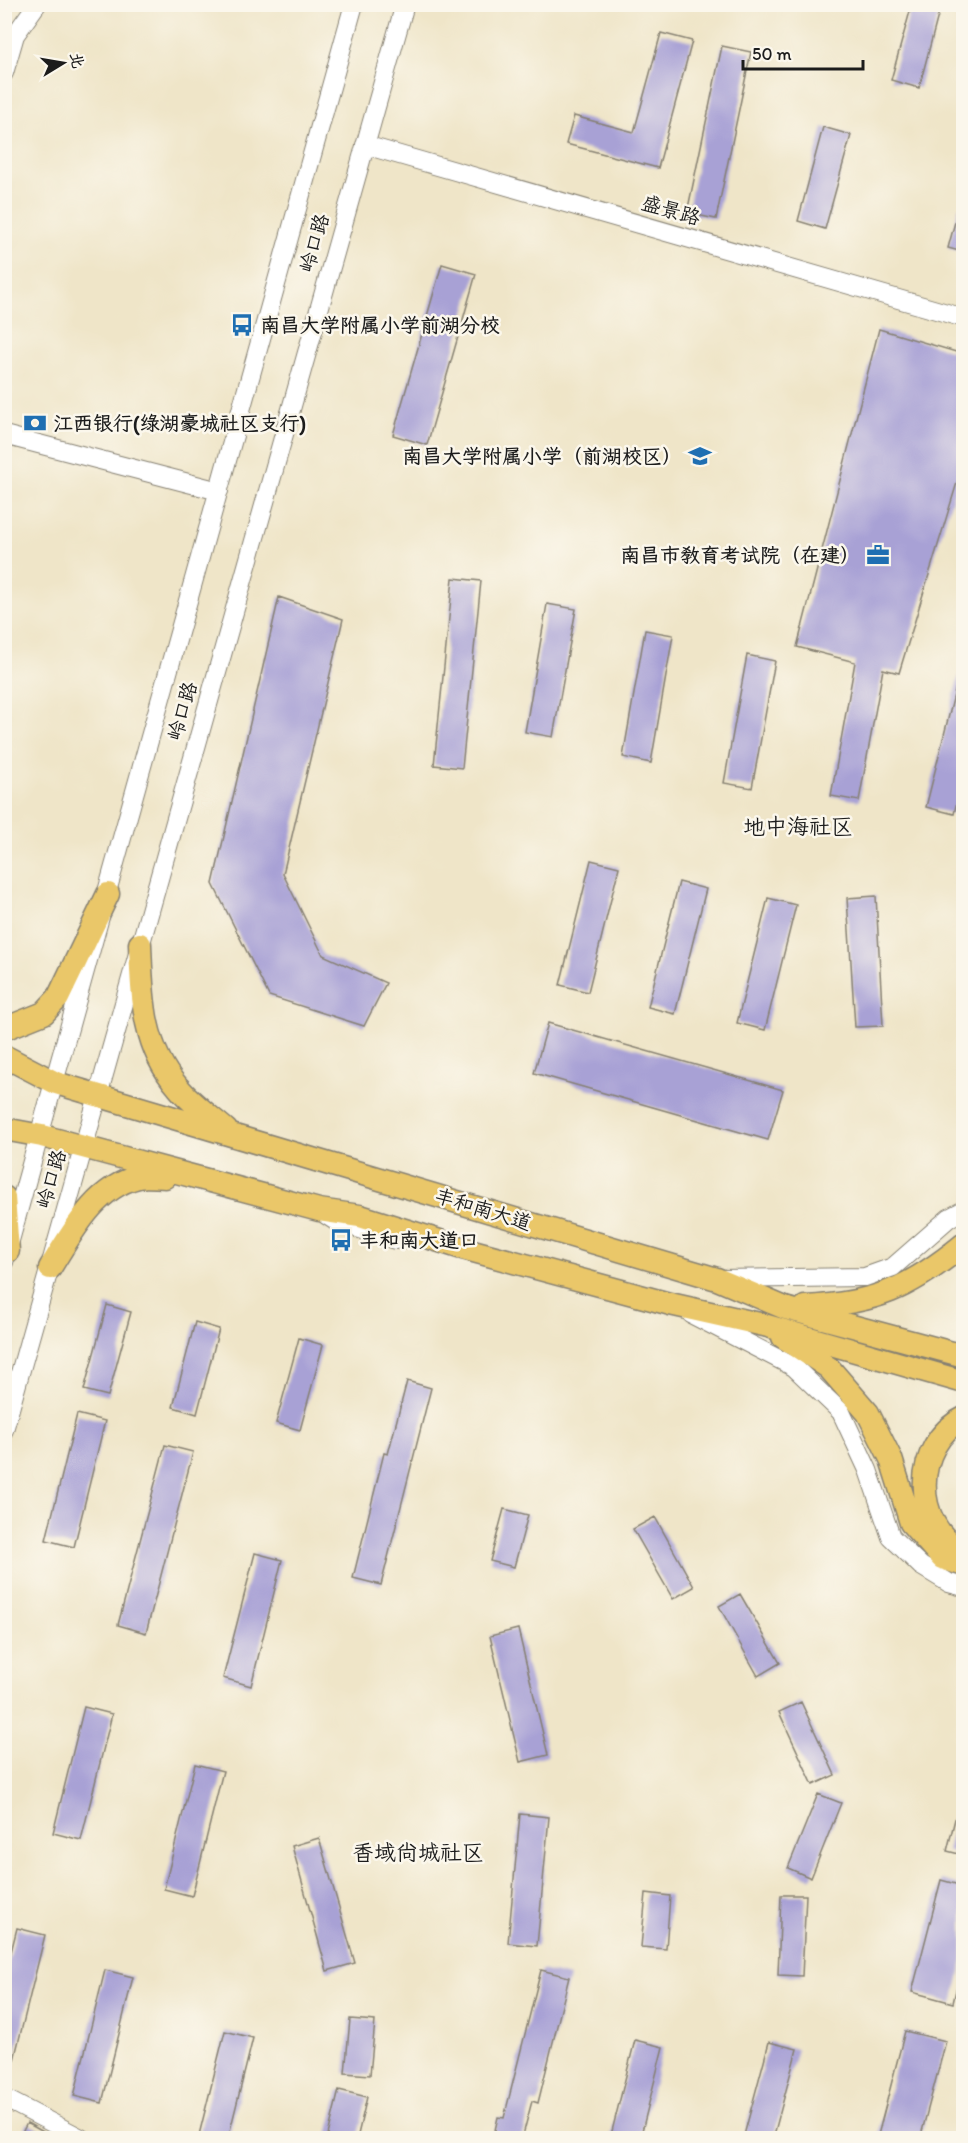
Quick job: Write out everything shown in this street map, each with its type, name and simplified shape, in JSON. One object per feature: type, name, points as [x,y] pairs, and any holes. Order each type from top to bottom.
[{"type":"main road","points":[[4,1029],[44,1013],[58,998],[108,894]]},
{"type":"main road","points":[[140,944],[142,999],[150,1041],[177,1087],[232,1135]]},
{"type":"main road","name":"丰和南大道","points":[[4,1056],[56,1083],[717,1279],[785,1308],[963,1356]]},
{"type":"main road","points":[[4,1119],[42,1136]]},
{"type":"main road","points":[[4,1129],[42,1136],[319,1210],[360,1216],[421,1236],[670,1304],[764,1325],[963,1382]]},
{"type":"main road","points":[[50,1268],[87,1210],[117,1186],[139,1177],[195,1177]]},
{"type":"main road","points":[[4,1197],[6,1256]]},
{"type":"main road","points":[[785,1308],[838,1305],[879,1296],[920,1278],[963,1244]]},
{"type":"main road","points":[[764,1325],[829,1368],[868,1413],[891,1459],[911,1523],[942,1558],[963,1565]]},
{"type":"main road","points":[[963,1418],[954,1423],[929,1453],[922,1481],[927,1507],[939,1531],[950,1545],[963,1552]]},
{"type":"street","points":[[4,73],[15,35],[37,4]]},
{"type":"street","name":"岭口路","points":[[6,1256],[42,1136],[354,4]]},
{"type":"street","name":"岭口路","points":[[4,1430],[405,4]]},
{"type":"street","name":"盛景路","points":[[365,145],[963,318]]},
{"type":"street","points":[[4,435],[219,491]]},
{"type":"street","points":[[717,1279],[865,1277],[893,1267],[949,1218],[963,1210]]},
{"type":"street","points":[[670,1304],[794,1367],[802,1374],[841,1412],[868,1470],[891,1537],[921,1566],[949,1583],[963,1587]]},
{"type":"street","points":[[7,2104],[81,2139]]},
{"type":"building","points":[[912,4],[941,4],[919,88],[891,80]]},
{"type":"building","points":[[661,33],[692,41],[658,168],[566,144],[574,116],[634,132]]},
{"type":"building","points":[[722,46],[751,52],[716,219],[687,213]]},
{"type":"building","points":[[823,127],[851,135],[825,229],[798,221]]},
{"type":"building","points":[[959,207],[963,207],[963,252],[948,248]]},
{"type":"building","points":[[442,264],[476,274],[427,445],[393,435]]},
{"type":"building","name":"南昌市教育考试院（在建）","points":[[879,329],[963,354],[963,463],[899,673],[883,669],[859,801],[831,796],[855,662],[797,647]]},
{"type":"building","points":[[453,578],[481,581],[462,768],[434,765]]},
{"type":"building","points":[[279,597],[343,619],[283,874],[323,955],[386,983],[364,1026],[269,996],[213,884]]},
{"type":"building","points":[[547,604],[576,609],[553,737],[525,732]]},
{"type":"building","points":[[645,630],[673,635],[651,763],[623,757]]},
{"type":"building","points":[[747,655],[775,661],[752,788],[724,783]]},
{"type":"building","points":[[959,675],[963,676],[963,776],[954,814],[926,807]]},
{"type":"building","points":[[591,860],[619,867],[588,992],[560,985]]},
{"type":"building","points":[[679,882],[706,889],[675,1014],[648,1007]]},
{"type":"building","points":[[876,896],[883,1026],[855,1027],[847,898]]},
{"type":"building","points":[[768,898],[796,905],[765,1030],[737,1023]]},
{"type":"building","points":[[548,1023],[783,1090],[768,1140],[534,1073]]},
{"type":"building","points":[[107,1305],[131,1312],[108,1396],[84,1390]]},
{"type":"building","points":[[195,1322],[219,1329],[197,1414],[173,1407]]},
{"type":"building","points":[[299,1338],[323,1345],[300,1430],[276,1423]]},
{"type":"building","points":[[407,1381],[431,1388],[381,1585],[353,1578],[384,1453],[388,1454]]},
{"type":"building","points":[[77,1414],[105,1421],[74,1547],[46,1540]]},
{"type":"building","points":[[165,1445],[193,1452],[146,1633],[118,1625]]},
{"type":"building","points":[[504,1509],[528,1515],[514,1567],[490,1561]]},
{"type":"building","points":[[655,1517],[694,1587],[673,1599],[633,1529]]},
{"type":"building","points":[[255,1553],[282,1560],[251,1686],[223,1678]]},
{"type":"building","points":[[740,1594],[780,1663],[758,1676],[719,1606]]},
{"type":"building","points":[[518,1629],[548,1755],[520,1762],[490,1636]]},
{"type":"building","points":[[801,1702],[835,1775],[813,1785],[779,1712]]},
{"type":"building","points":[[84,1707],[112,1714],[81,1840],[53,1833]]},
{"type":"building","points":[[195,1764],[223,1771],[192,1896],[164,1889]]},
{"type":"building","points":[[818,1794],[841,1803],[811,1878],[788,1868]]},
{"type":"building","points":[[959,1803],[963,1804],[963,1855],[947,1851]]},
{"type":"building","points":[[520,1814],[549,1817],[537,1946],[508,1943]]},
{"type":"building","points":[[319,1838],[355,1963],[327,1971],[292,1846]]},
{"type":"building","points":[[941,1880],[963,1886],[963,1961],[953,2003],[912,1992]]},
{"type":"building","points":[[646,1893],[670,1896],[666,1949],[641,1947]]},
{"type":"building","points":[[781,1895],[806,1895],[802,1976],[778,1975]]},
{"type":"building","points":[[17,1928],[45,1935],[9,2080],[4,2080],[4,1980]]},
{"type":"building","points":[[105,1970],[133,1977],[102,2103],[74,2096]]},
{"type":"building","points":[[541,1970],[569,1977],[538,2103],[532,2101],[522,2139],[493,2139],[498,2117],[504,2118]]},
{"type":"building","points":[[350,2019],[375,2021],[370,2075],[345,2073]]},
{"type":"building","points":[[225,2031],[253,2038],[228,2139],[198,2139]]},
{"type":"building","points":[[905,2031],[946,2041],[920,2139],[877,2139]]},
{"type":"building","points":[[635,2040],[663,2047],[640,2139],[610,2139]]},
{"type":"building","points":[[769,2042],[797,2049],[773,2139],[743,2139]]},
{"type":"building","points":[[339,2090],[367,2097],[357,2139],[327,2139]]},
{"type":"building","points":[[27,2123],[56,2139],[19,2139]]},
{"type":"place","name":"南昌大学附属小学前湖分校","points":[[242,325]]},
{"type":"place","name":"江西银行(绿湖豪城社区支行)","points":[[35,423]]},
{"type":"place","name":"南昌大学附属小学（前湖校区）","points":[[700,456]]},
{"type":"place","name":"南昌市教育考试院（在建）","points":[[878,555]]},
{"type":"place","name":"丰和南大道口","points":[[341,1240]]},
{"type":"district","name":"地中海社区","points":[[798,826]]},
{"type":"district","name":"香域尚城社区","points":[[418,1852]]}]
